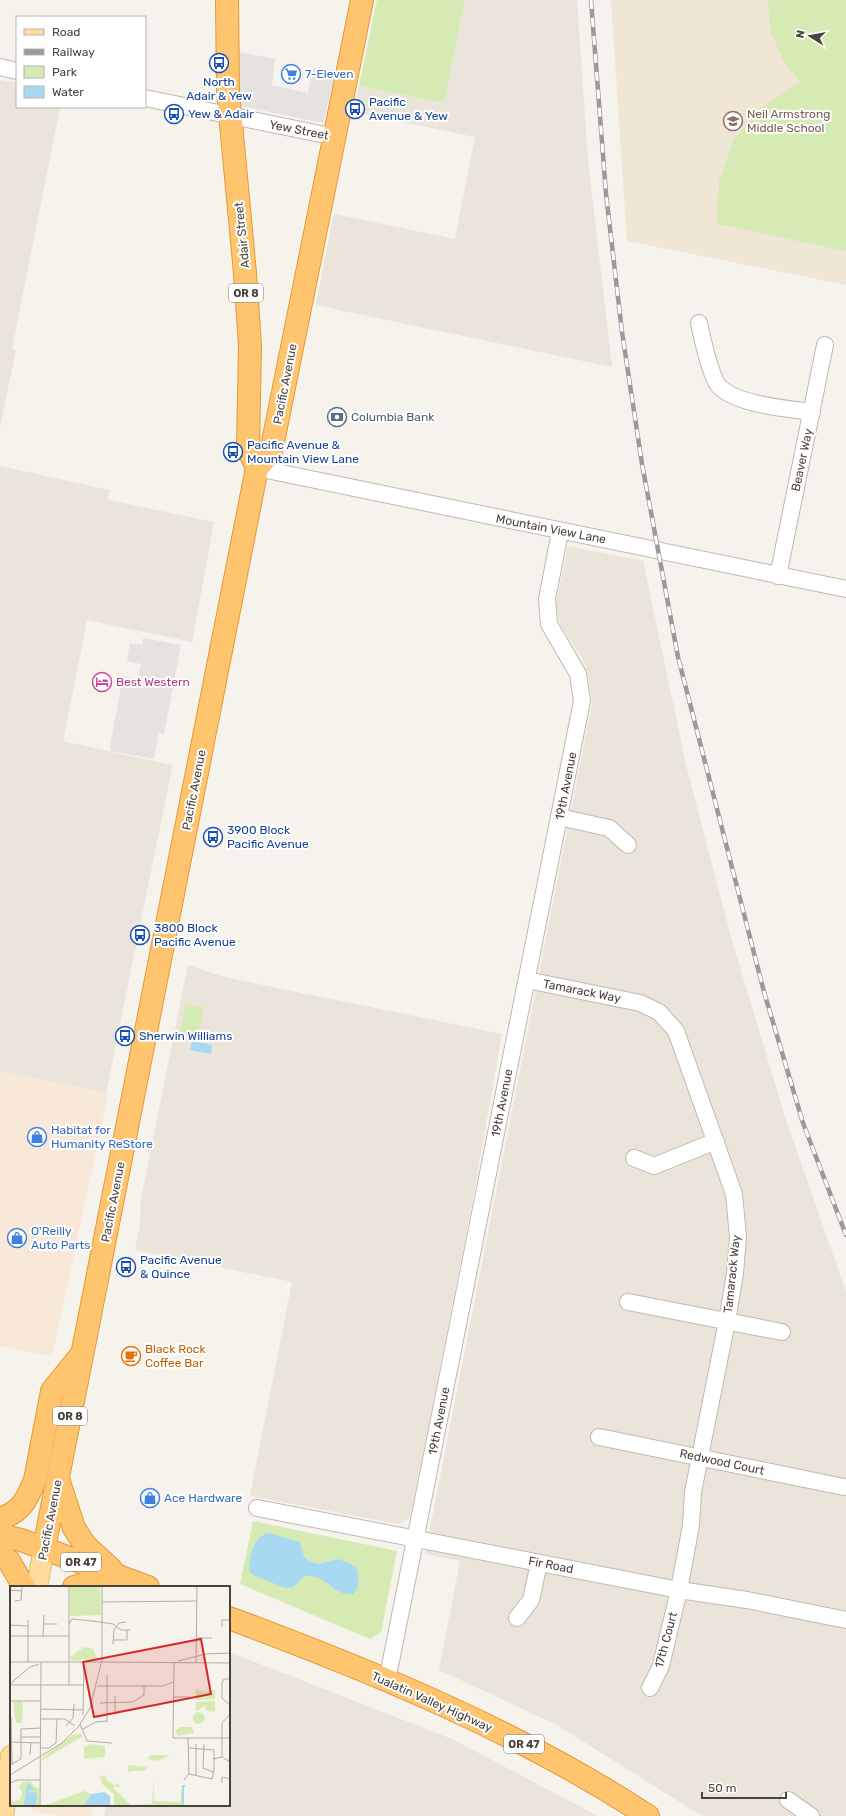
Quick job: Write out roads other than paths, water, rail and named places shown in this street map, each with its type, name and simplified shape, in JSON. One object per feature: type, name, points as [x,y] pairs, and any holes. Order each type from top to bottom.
[{"type":"highway","name":"Adair Street","points":[[227,0],[227,57],[250,345],[248,448],[257,468]]},
{"type":"highway","name":"Pacific Avenue","points":[[44,1548],[257,468],[259,463],[269,456],[271,452],[362,0]]},
{"type":"highway","points":[[0,1519],[16,1513],[30,1493],[35,1480],[52,1390],[83,1352]]},
{"type":"highway","points":[[58,1480],[76,1532],[85,1545],[117,1576]]},
{"type":"highway","name":"OR 47","points":[[0,1535],[44,1548],[145,1586]]},
{"type":"highway","points":[[0,1554],[9,1561],[23,1586]]},
{"type":"highway","points":[[78,1586],[117,1576]]},
{"type":"highway","name":"Tualatin Valley Highway","points":[[230,1618],[388,1681],[504,1733],[572,1770],[648,1816]]},
{"type":"main road","name":"Pacific Avenue","points":[[37,1586],[44,1548]]},
{"type":"main road","points":[[7,1815],[10,1771]]},
{"type":"street","points":[[0,67],[16,71]]},
{"type":"street","name":"Yew Street","points":[[146,98],[334,137]]},
{"type":"street","points":[[699,323],[706,353],[718,385],[730,395],[767,406],[812,412]]},
{"type":"street","name":"Beaver Way","points":[[778,576],[825,345]]},
{"type":"street","name":"Mountain View Lane","points":[[257,468],[560,532],[846,590]]},
{"type":"street","name":"19th Avenue","points":[[388,1681],[582,701],[578,674],[549,624],[547,599],[560,532]]},
{"type":"street","points":[[559,817],[610,828],[628,845]]},
{"type":"street","name":"Tamarack Way","points":[[526,980],[640,1003],[660,1012],[676,1031],[734,1194],[738,1237],[735,1273],[727,1321],[699,1458],[693,1492],[691,1524],[679,1590]]},
{"type":"street","points":[[634,1158],[654,1166],[716,1142]]},
{"type":"street","points":[[628,1302],[782,1332]]},
{"type":"street","name":"Redwood Court","points":[[600,1437],[844,1487]]},
{"type":"street","name":"Fir Road","points":[[257,1508],[679,1590],[748,1600],[846,1620]]},
{"type":"street","points":[[517,1618],[531,1600],[539,1563]]},
{"type":"street","name":"17th Court","points":[[650,1688],[661,1666],[679,1590]]},
{"type":"street","points":[[788,1800],[811,1816]]},
{"type":"water","points":[[192,1041],[212,1045],[211,1054],[190,1050]]},
{"type":"water","points":[[269,1533],[300,1542],[304,1556],[309,1561],[318,1564],[339,1559],[356,1567],[359,1581],[356,1591],[353,1594],[346,1594],[340,1592],[320,1579],[305,1576],[293,1587],[285,1588],[253,1575],[249,1571],[251,1553],[256,1542],[264,1535]]},
{"type":"railway","points":[[591,0],[606,194],[622,332],[642,464],[678,657],[764,992],[803,1123],[846,1235]]},
{"type":"place","name":"North Adair & Yew","points":[[219,63]]},
{"type":"place","name":"7-Eleven","points":[[291,74]]},
{"type":"place","name":"Pacific Avenue & Yew","points":[[355,109]]},
{"type":"place","name":"Yew & Adair","points":[[174,114]]},
{"type":"place","name":"Neil Armstrong Middle School","points":[[733,121]]},
{"type":"place","name":"Columbia Bank","points":[[337,417]]},
{"type":"place","name":"Pacific Avenue & Mountain View Lane","points":[[233,452]]},
{"type":"place","name":"Best Western","points":[[102,682]]},
{"type":"place","name":"3900 Block Pacific Avenue","points":[[213,837]]},
{"type":"place","name":"3800 Block Pacific Avenue","points":[[140,935]]},
{"type":"place","name":"Sherwin Williams","points":[[125,1036]]},
{"type":"place","name":"Habitat for Humanity ReStore","points":[[37,1137]]},
{"type":"place","name":"O'Reilly Auto Parts","points":[[17,1238]]},
{"type":"place","name":"Pacific Avenue & Quince","points":[[126,1267]]},
{"type":"place","name":"Black Rock Coffee Bar","points":[[131,1356]]},
{"type":"place","name":"Ace Hardware","points":[[150,1498]]}]
